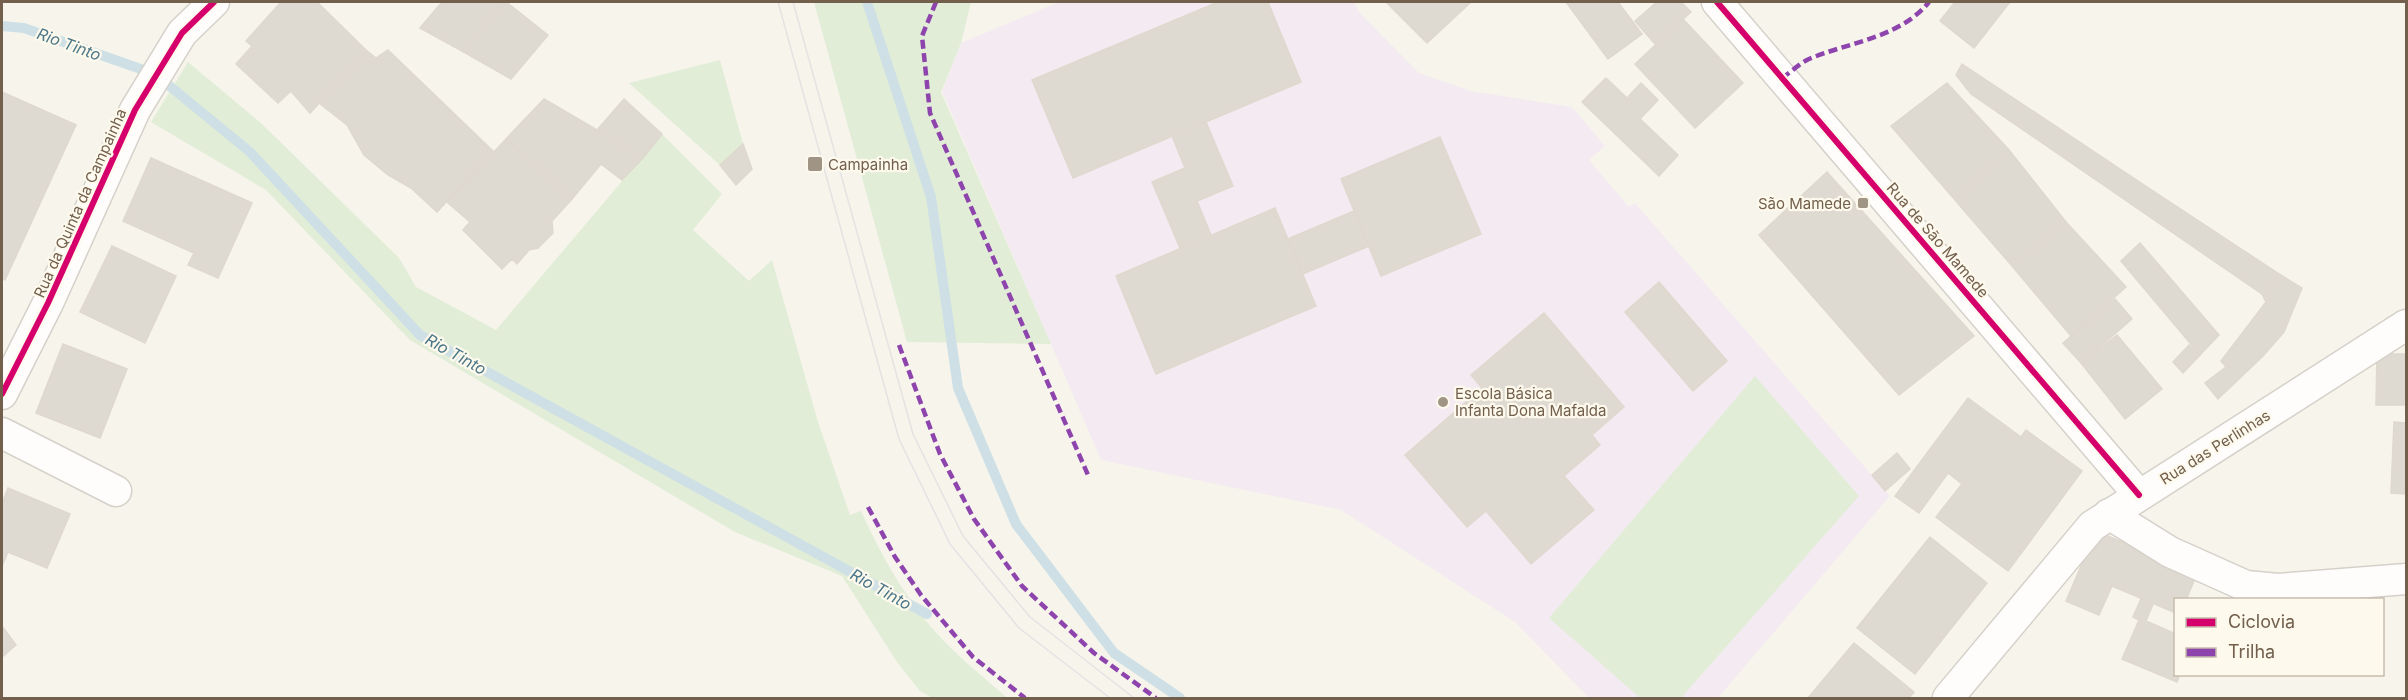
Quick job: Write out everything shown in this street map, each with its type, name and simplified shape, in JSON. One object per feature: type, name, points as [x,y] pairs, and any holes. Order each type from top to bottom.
[{"type":"street","name":"Rua da Quinta da Campainha","points":[[2,394],[48,303],[135,110],[182,33],[214,2]]},
{"type":"street","name":"Rua de São Mamede","points":[[1718,2],[2139,495]]},
{"type":"street","name":"Rua das Perlinhas","points":[[1948,699],[2092,526],[2406,325]]},
{"type":"street","points":[[2,433],[116,491]]},
{"type":"street","points":[[2109,514],[2170,552],[2246,586],[2278,589],[2406,579]]},
{"type":"shaded area","name":"Escola Básica Infanta Dona Mafalda","points":[[1059,2],[1354,2],[1358,11],[1419,73],[1471,91],[1572,107],[1605,146],[1589,160],[1629,207],[1635,203],[1890,496],[1718,698],[1589,698],[1515,622],[1341,510],[1101,460],[942,91],[961,43]]},
{"type":"green space","points":[[814,2],[971,2],[961,43],[941,92],[1051,344],[907,342]]},
{"type":"green space","points":[[720,60],[743,144],[720,165],[629,83]]},
{"type":"green space","points":[[188,62],[262,124],[399,258],[416,287],[496,330],[662,134],[722,194],[693,230],[749,281],[772,260],[818,422],[850,515],[861,511],[896,578],[929,625],[1007,698],[932,698],[920,691],[897,662],[842,576],[735,532],[410,340],[266,190],[151,122]]},
{"type":"green space","points":[[1755,376],[1859,496],[1681,698],[1640,698],[1549,618]]},
{"type":"building","points":[[281,2],[317,2],[367,51],[310,113],[291,91],[278,103],[236,64],[252,46],[246,41]]},
{"type":"building","points":[[442,2],[506,2],[462,51],[420,28]]},
{"type":"building","points":[[506,2],[548,35],[511,79],[462,51]]},
{"type":"building","points":[[1218,2],[1268,2],[1301,82],[1073,178],[1032,80]]},
{"type":"building","points":[[1386,2],[1471,2],[1427,43]]},
{"type":"building","points":[[1566,2],[1618,2],[1642,34],[1608,59]]},
{"type":"building","points":[[1657,2],[1681,2],[1691,12],[1655,44],[1635,21]]},
{"type":"building","points":[[1955,2],[2010,2],[1974,48],[1940,21]]},
{"type":"building","points":[[1683,19],[1743,83],[1695,128],[1635,64]]},
{"type":"building","points":[[388,50],[493,151],[437,212],[411,188],[388,175],[364,155],[347,125],[319,103],[367,51],[376,58]]},
{"type":"building","points":[[1962,64],[2279,274],[2262,294],[1971,94],[1956,75]]},
{"type":"building","points":[[1606,78],[1627,98],[1641,83],[1658,100],[1640,119],[1678,155],[1659,176],[1582,102]]},
{"type":"building","points":[[1947,83],[2009,150],[1955,200],[1891,126]]},
{"type":"building","points":[[2,92],[76,125],[5,280],[2,278]]},
{"type":"building","points":[[544,99],[643,158],[622,180],[601,164],[572,199],[506,139]]},
{"type":"building","points":[[624,99],[662,134],[643,158],[597,130]]},
{"type":"building","points":[[1206,122],[1233,186],[1197,201],[1211,235],[1180,248],[1152,182],[1185,168],[1172,136]]},
{"type":"building","points":[[1440,137],[1481,234],[1381,276],[1341,179]]},
{"type":"building","points":[[506,139],[572,199],[552,221],[553,233],[538,248],[529,250],[517,264],[512,259],[502,269],[463,230],[470,222],[447,202]]},
{"type":"building","points":[[743,144],[752,169],[736,185],[720,165]]},
{"type":"building","points":[[2009,150],[2066,222],[2012,266],[1955,200]]},
{"type":"building","points":[[151,158],[252,203],[218,278],[188,265],[194,253],[123,221]]},
{"type":"building","points":[[1827,172],[1974,336],[1899,395],[1759,235]]},
{"type":"building","points":[[1275,208],[1316,306],[1156,374],[1116,276]]},
{"type":"building","points":[[1354,211],[1369,246],[1303,274],[1288,239]]},
{"type":"building","points":[[2066,222],[2126,287],[2071,336],[2012,266]]},
{"type":"building","points":[[2140,243],[2219,335],[2200,355],[2121,261]]},
{"type":"building","points":[[112,246],[176,276],[145,343],[80,312]]},
{"type":"building","points":[[2279,274],[2302,288],[2284,332],[2263,356],[2218,399],[2205,383],[2226,367],[2221,361],[2266,302],[2262,294]]},
{"type":"building","points":[[1659,282],[1727,361],[1693,391],[1625,312]]},
{"type":"building","points":[[2115,299],[2132,319],[2081,363],[2063,343]]},
{"type":"building","points":[[1544,313],[1624,407],[1592,435],[1600,445],[1564,476],[1594,510],[1531,564],[1486,511],[1467,527],[1405,455],[1482,388],[1471,375]]},
{"type":"building","points":[[2117,335],[2162,389],[2125,419],[2081,363]]},
{"type":"building","points":[[63,344],[127,369],[100,438],[36,413]]},
{"type":"building","points":[[2189,345],[2200,355],[2183,373],[2173,362]]},
{"type":"building","points":[[2377,354],[2406,354],[2406,405],[2376,405]]},
{"type":"building","points":[[1968,398],[2021,437],[2026,430],[2082,471],[2008,571],[1936,517],[1962,484],[1948,473],[1919,513],[1895,496]]},
{"type":"building","points":[[2394,422],[2406,423],[2406,494],[2391,493]]},
{"type":"building","points":[[1897,453],[1910,469],[1885,491],[1872,475]]},
{"type":"building","points":[[8,488],[70,514],[47,568],[8,552],[2,566],[2,504]]},
{"type":"building","points":[[2096,531],[2197,574],[2187,598],[2174,598],[2174,612],[2112,586],[2099,615],[2066,601]]},
{"type":"building","points":[[1930,537],[1987,583],[1915,674],[1857,628]]},
{"type":"building","points":[[2141,599],[2153,604],[2146,621],[2174,633],[2174,676],[2179,676],[2177,682],[2122,659],[2139,620],[2133,617]]},
{"type":"building","points":[[2,626],[16,645],[2,657]]},
{"type":"building","points":[[1854,643],[1914,692],[1909,698],[1808,698]]},
{"type":"waterway","points":[[867,2],[931,197],[958,388],[1016,524],[1114,653],[1180,698]]},
{"type":"waterway","name":"Rio Tinto","points":[[2,26],[24,28],[155,74],[250,152],[420,335],[927,614]]},
{"type":"tram line","points":[[778,2],[899,439],[950,544],[1019,628],[1110,698]]},
{"type":"tram line","points":[[793,2],[913,434],[963,536],[1030,617],[1134,698]]},
{"type":"marked path","points":[[936,2],[922,36],[930,113],[1088,475]]},
{"type":"marked path","points":[[1782,78],[1809,59],[1873,38],[1904,24],[1929,2]]},
{"type":"marked path","points":[[899,345],[940,454],[974,519],[1022,586],[1094,653],[1156,698]]},
{"type":"marked path","points":[[868,507],[895,557],[921,595],[973,657],[1025,698]]},
{"type":"cycle path","points":[[2,394],[48,303],[135,110],[182,33],[214,2]]},
{"type":"cycle path","points":[[1717,2],[2139,495]]},
{"type":"place","name":"Campainha","points":[[815,164]]},
{"type":"place","name":"São Mamede","points":[[1863,203]]},
{"type":"place","name":"Escola Básica Infanta Dona Mafalda","points":[[1443,402]]}]
